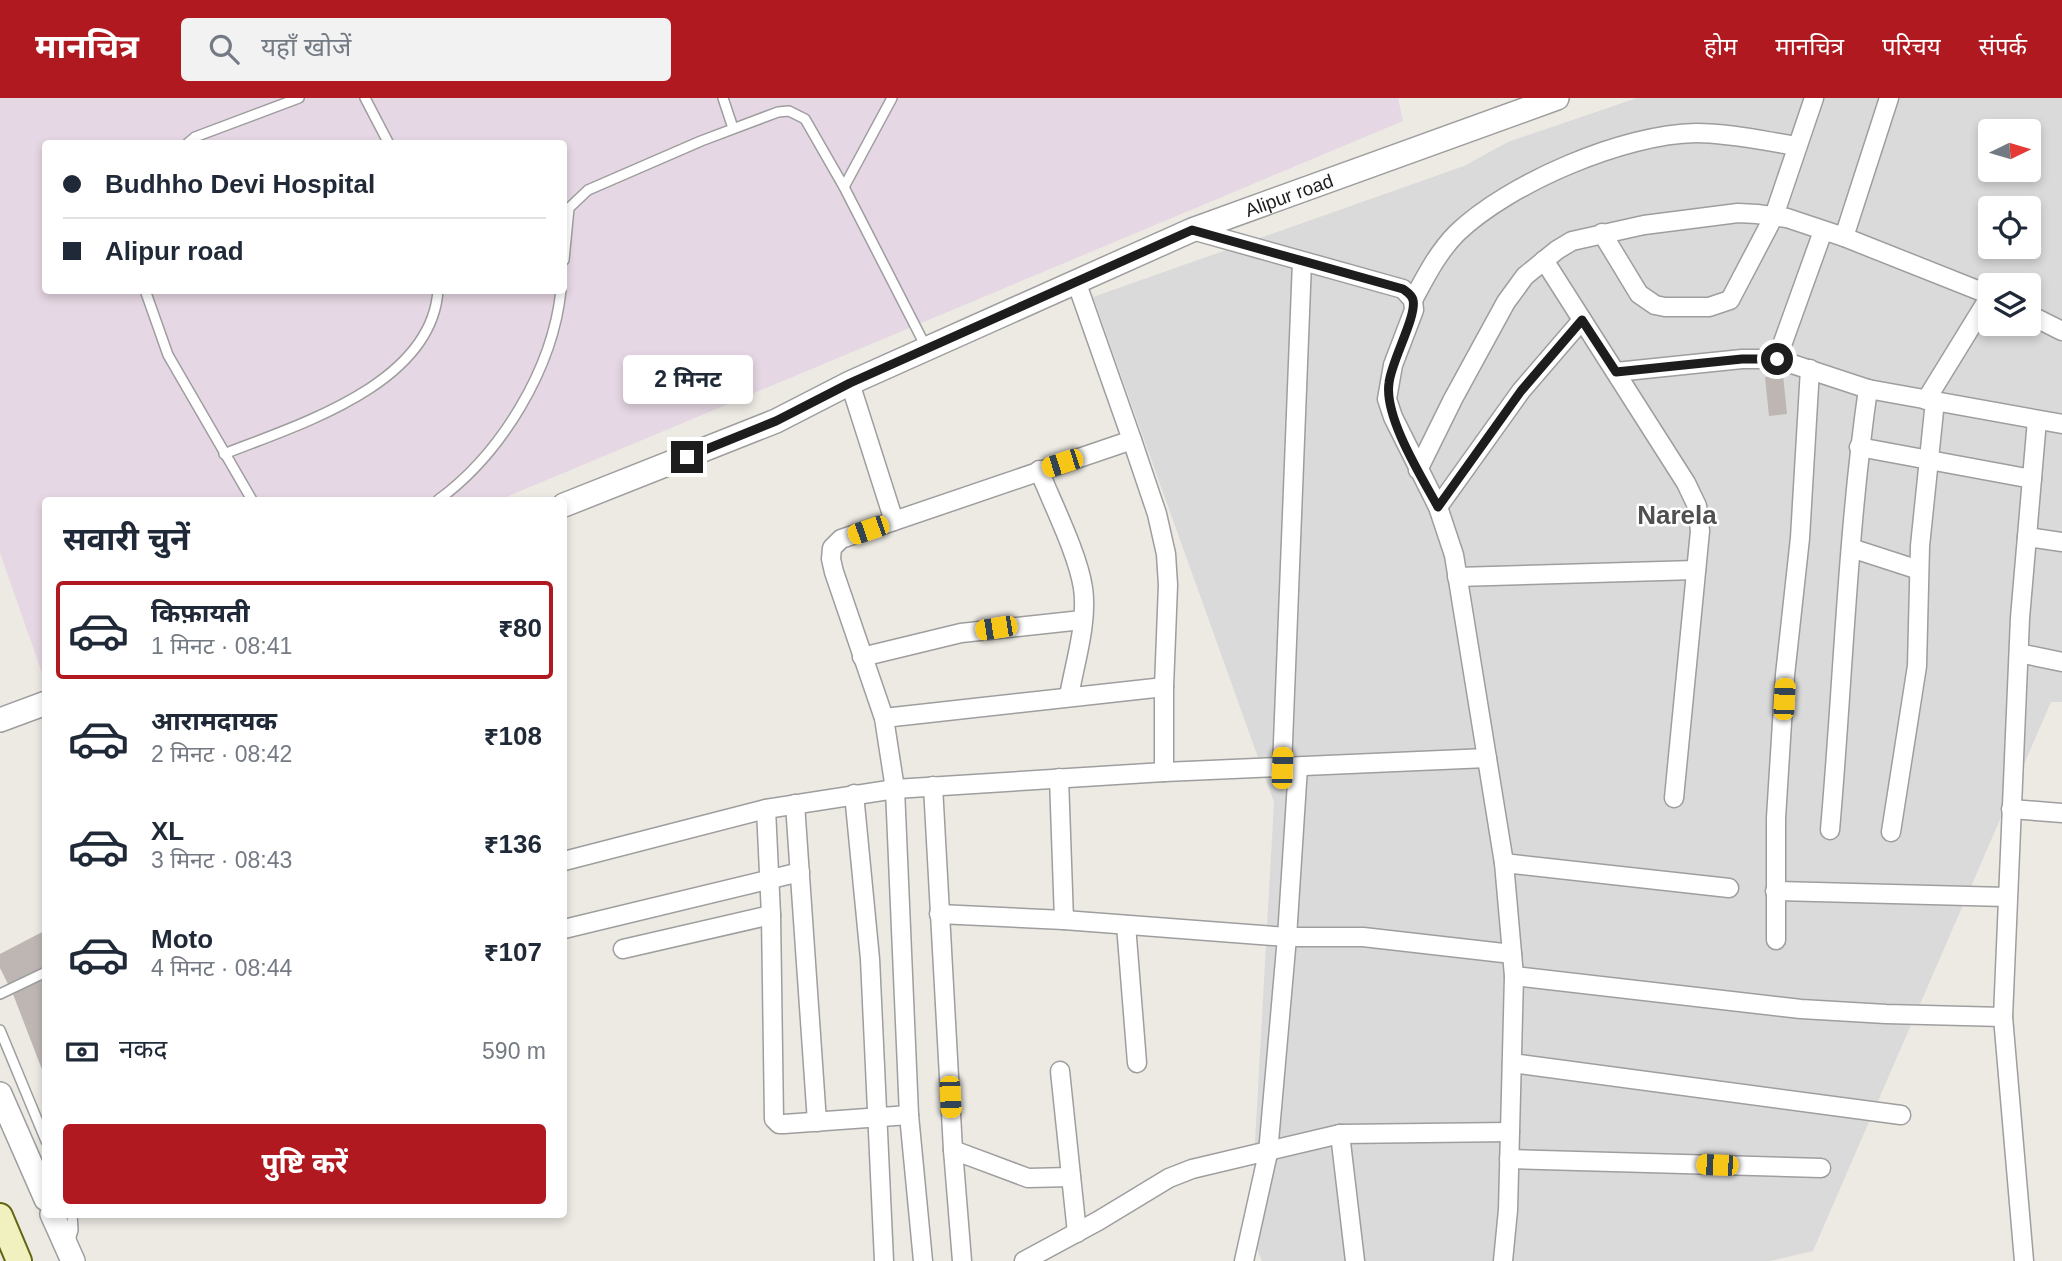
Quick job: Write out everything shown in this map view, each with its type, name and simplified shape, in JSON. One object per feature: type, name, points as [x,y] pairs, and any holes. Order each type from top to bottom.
[{"type":"main road","points":[[0,1216],[19,1261]]},
{"type":"street","name":"Alipur road","points":[[567,504],[776,421],[926,348],[1192,230],[1557,98]]},
{"type":"street","points":[[1602,233],[1639,294],[1647,301],[1665,307],[1709,307],[1730,300],[1774,216],[1814,98]]},
{"type":"street","points":[[1844,237],[1889,98]]},
{"type":"street","points":[[1503,1261],[1514,976],[1504,863],[1449,533],[1393,417],[1387,399],[1389,382],[1413,310],[1413,300],[1440,253],[1465,226],[1506,197],[1569,165],[1651,138],[1719,135],[1797,146]]},
{"type":"street","points":[[1418,470],[1506,302],[1525,276],[1572,241],[1644,225],[1738,213],[1774,216],[1844,237],[1978,291]]},
{"type":"street","points":[[1192,230],[1403,289],[1413,300]]},
{"type":"street","points":[[1777,359],[1823,231]]},
{"type":"street","points":[[1544,260],[1686,483],[1697,506],[1700,531],[1674,797]]},
{"type":"street","points":[[1244,1261],[1268,1153],[1287,937],[1302,262]]},
{"type":"street","points":[[1076,281],[1157,514],[1166,554],[1168,585],[1164,772]]},
{"type":"street","points":[[1891,832],[1917,666],[1921,525],[1931,401],[1978,317]]},
{"type":"street","points":[[1438,507],[1521,391],[1582,320]]},
{"type":"street","points":[[2041,320],[2062,331]]},
{"type":"street","points":[[1616,372],[1742,359],[1777,359],[1868,388],[2062,424]]},
{"type":"street","points":[[1776,940],[1776,818],[1785,676],[1800,538],[1810,369]]},
{"type":"street","points":[[850,383],[894,521]]},
{"type":"street","points":[[1830,830],[1859,447],[1868,388]]},
{"type":"street","points":[[2024,1261],[2003,1017],[2006,897],[2019,653],[2037,420]]},
{"type":"street","points":[[923,1261],[909,1115],[895,789],[884,718],[834,572],[832,548],[842,539],[1132,439]]},
{"type":"street","points":[[1859,447],[1928,458],[2032,480]]},
{"type":"street","points":[[1039,470],[1078,568],[1083,588],[1082,620],[1069,696]]},
{"type":"street","points":[[2027,537],[2062,542]]},
{"type":"street","points":[[1851,548],[1919,570]]},
{"type":"street","points":[[1457,578],[1696,570]]},
{"type":"street","points":[[862,657],[961,633],[1082,620]]},
{"type":"street","points":[[2019,653],[2062,662]]},
{"type":"street","points":[[884,718],[1164,687]]},
{"type":"street","points":[[0,720],[42,704]]},
{"type":"street","points":[[567,860],[766,809],[895,789],[1164,772],[1487,758]]},
{"type":"street","points":[[1059,778],[1064,920]]},
{"type":"street","points":[[933,786],[953,1150],[962,1261]]},
{"type":"street","points":[[854,794],[870,959],[884,1261]]},
{"type":"street","points":[[796,804],[817,1122]]},
{"type":"street","points":[[766,809],[771,915],[774,1119],[779,1124],[909,1115]]},
{"type":"street","points":[[2011,809],[2062,813]]},
{"type":"street","points":[[1504,863],[1729,888]]},
{"type":"street","points":[[567,928],[800,872]]},
{"type":"street","points":[[1775,891],[2006,897]]},
{"type":"street","points":[[939,914],[1064,920],[1287,937],[1363,937],[1512,954]]},
{"type":"street","points":[[623,949],[771,915]]},
{"type":"street","points":[[1126,925],[1137,1063]]},
{"type":"street","points":[[1514,976],[1801,1009],[2003,1017]]},
{"type":"street","points":[[1512,1063],[1901,1115]]},
{"type":"street","points":[[1060,1071],[1077,1233]]},
{"type":"street","points":[[0,1094],[42,1190]]},
{"type":"street","points":[[1024,1261],[1180,1173],[1340,1134],[1510,1132]]},
{"type":"street","points":[[1340,1134],[1355,1261]]},
{"type":"street","points":[[953,1150],[1028,1178],[1071,1177]]},
{"type":"street","points":[[1509,1159],[1821,1168]]},
{"type":"street","points":[[54,1218],[70,1255]]},
{"type":"lane","points":[[192,140],[299,98]]},
{"type":"lane","points":[[365,98],[387,140]]},
{"type":"lane","points":[[723,98],[733,128]]},
{"type":"lane","points":[[844,187],[892,98]]},
{"type":"lane","points":[[567,229],[569,208],[588,190],[733,128],[778,112],[789,111],[805,119],[844,187],[926,348]]},
{"type":"lane","points":[[146,294],[168,355],[250,497]]},
{"type":"lane","points":[[224,454],[328,412],[385,378],[413,351],[430,324],[437,294]]},
{"type":"lane","points":[[442,497],[465,478],[493,448],[515,416],[550,345],[558,317],[561,294]]},
{"type":"lane","points":[[0,994],[42,974]]},
{"type":"lane","points":[[0,1030],[42,1131]]},
{"type":"lane","points":[[70,1255],[72,1218]]},
{"type":"shaded area","points":[[0,98],[1398,98],[1403,121],[506,497],[42,497],[42,673],[0,553]]},
{"type":"shaded area","points":[[1637,98],[2062,98],[2062,702],[2051,702],[1813,1251],[1770,1261],[1262,1261],[1250,1232],[1274,802],[1093,297],[1464,166],[1508,142]]},
{"type":"building","points":[[1783,375],[1787,414],[1769,416],[1765,377]]},
{"type":"building","points":[[42,932],[42,1070],[0,968],[0,954]]},
{"type":"district","name":"Narela","points":[[1677,515]]},
{"type":"route","points":[[687,457],[776,421],[850,383],[1192,230],[1410,293],[1413,310],[1393,365],[1387,399],[1418,470],[1438,507],[1521,391],[1582,320],[1616,372],[1742,359],[1777,359]]}]
